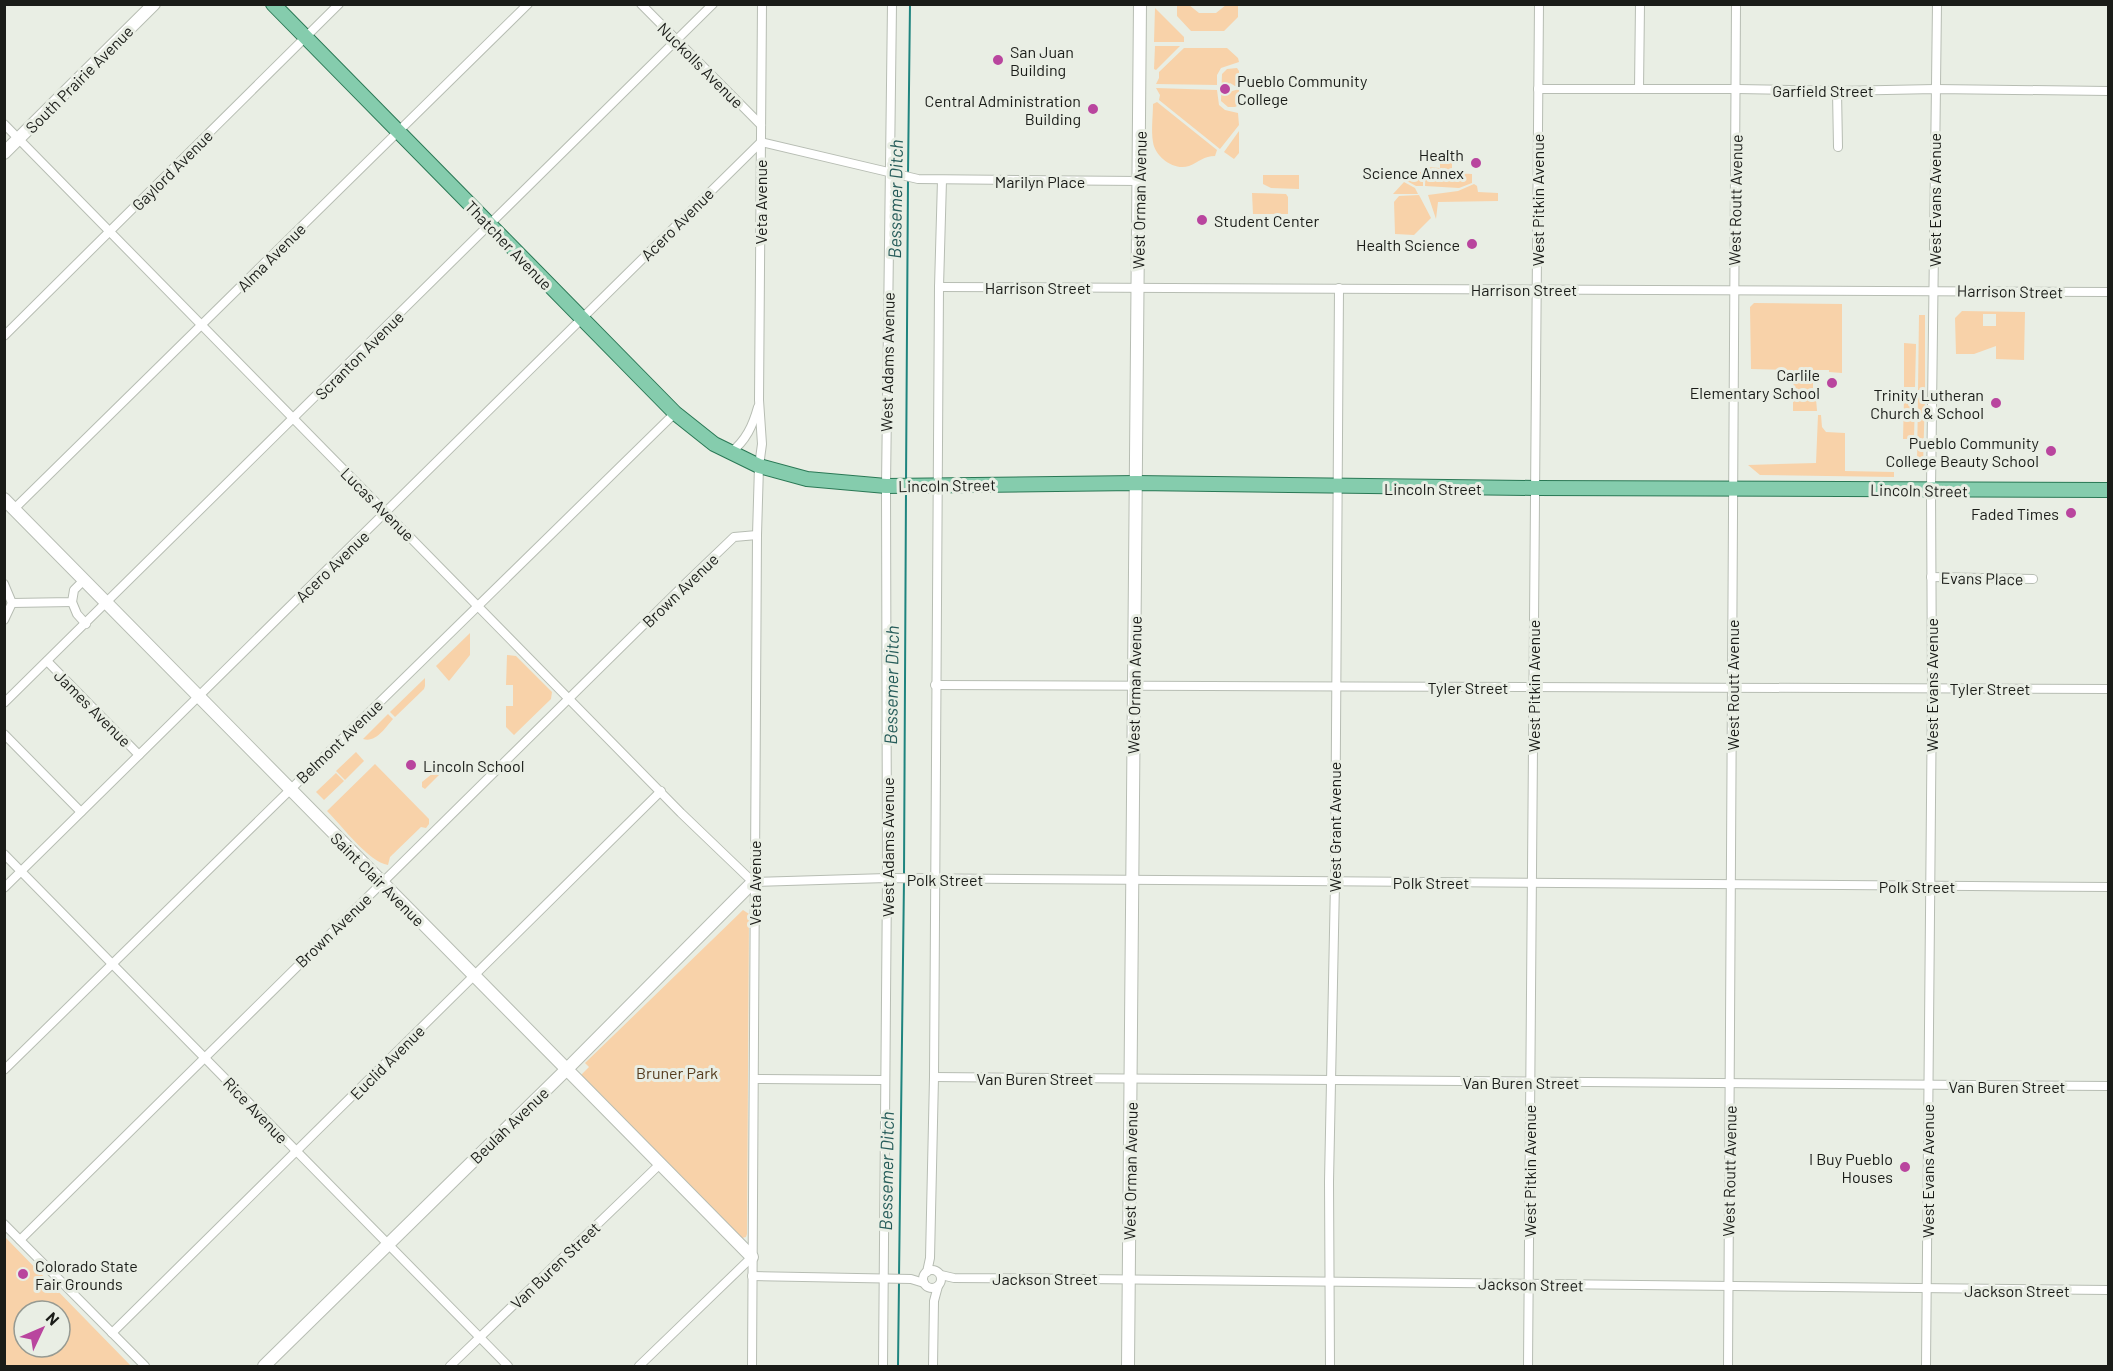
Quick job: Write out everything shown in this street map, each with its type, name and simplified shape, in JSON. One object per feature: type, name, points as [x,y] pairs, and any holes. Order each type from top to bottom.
[{"type":"main road","name":"Thatcher Avenue","points":[[273,4],[675,413],[714,444],[759,466]]},
{"type":"main road","name":"Lincoln Street","points":[[759,466],[807,479],[892,486],[1136,483],[1338,487],[2109,490]]},
{"type":"street","name":"South Prairie Avenue","points":[[4,153],[154,4]]},
{"type":"street","name":"Gaylord Avenue","points":[[4,336],[339,4]]},
{"type":"street","name":"Alma Avenue","points":[[14,509],[528,4]]},
{"type":"street","name":"Nuckolls Avenue","points":[[641,4],[761,125]]},
{"type":"street","name":"Scranton Avenue","points":[[4,703],[295,419],[713,4]]},
{"type":"street","name":"Veta Avenue","points":[[752,1366],[753,882],[757,535],[762,433],[759,400],[762,4]]},
{"type":"street","name":"West Adams Avenue","points":[[883,1366],[889,1279],[884,1080],[892,486],[889,172],[892,4]]},
{"type":"street","name":"West Orman Avenue","points":[[1128,1366],[1140,4]]},
{"type":"street","name":"West Pitkin Avenue","points":[[1528,1366],[1539,4]]},
{"type":"street","points":[[1639,89],[1640,4]]},
{"type":"street","name":"West Routt Avenue","points":[[1728,1366],[1736,4]]},
{"type":"street","name":"West Evans Avenue","points":[[1926,1366],[1932,688],[1931,490],[1937,4]]},
{"type":"street","name":"Garfield Street","points":[[1538,88],[2109,91]]},
{"type":"street","points":[[1837,91],[1838,147]]},
{"type":"street","name":"Lucas Avenue","points":[[4,124],[753,882]]},
{"type":"street","points":[[761,142],[889,172]]},
{"type":"street","name":"Acero Avenue","points":[[4,888],[761,142]]},
{"type":"street","name":"Marilyn Place","points":[[889,172],[918,179],[942,180],[1139,181]]},
{"type":"street","points":[[933,1366],[933,1301],[930,1258],[935,879],[933,484],[942,180]]},
{"type":"street","name":"Harrison Street","points":[[939,287],[2109,292]]},
{"type":"street","name":"West Grant Avenue","points":[[1330,1366],[1329,1182],[1335,882],[1339,288]]},
{"type":"street","name":"Veta Avenue","points":[[730,453],[746,437],[759,400]]},
{"type":"street","name":"Belmont Avenue","points":[[4,1070],[675,413]]},
{"type":"street","name":"Saint Clair Avenue","points":[[4,499],[752,1257]]},
{"type":"street","name":"Brown Avenue","points":[[20,1240],[204,1056],[734,537],[757,535]]},
{"type":"street","name":"Evans Place","points":[[1931,578],[2033,579]]},
{"type":"street","points":[[84,580],[74,590],[72,602],[76,614],[86,624]]},
{"type":"street","points":[[4,584],[12,603],[4,620]]},
{"type":"street","points":[[12,603],[72,602]]},
{"type":"street","name":"James Avenue","points":[[47,661],[139,755]]},
{"type":"street","name":"Tyler Street","points":[[935,685],[2109,689]]},
{"type":"street","points":[[4,734],[81,812]]},
{"type":"street","name":"Euclid Avenue","points":[[112,1333],[661,791]]},
{"type":"street","name":"Rice Avenue","points":[[4,854],[508,1366]]},
{"type":"street","name":"Polk Street","points":[[753,882],[887,878],[2109,887]]},
{"type":"street","name":"Beulah Avenue","points":[[264,1366],[567,1069],[753,882]]},
{"type":"street","name":"Van Buren Street","points":[[934,1077],[2109,1086]]},
{"type":"street","points":[[754,1079],[884,1080]]},
{"type":"street","name":"Van Buren Street","points":[[450,1366],[660,1164]]},
{"type":"street","points":[[4,1224],[145,1366]]},
{"type":"street","points":[[639,1366],[752,1257]]},
{"type":"street","name":"Jackson Street","points":[[752,1276],[889,1279],[1129,1278],[2109,1290]]},
{"type":"green space","points":[[1177,5],[1189,5],[1199,13],[1216,13],[1226,5],[1238,5],[1238,17],[1224,31],[1191,31],[1177,16]]},
{"type":"green space","points":[[1155,8],[1184,37],[1184,42],[1154,42]]},
{"type":"green space","points":[[1155,46],[1180,46],[1156,70],[1154,69]]},
{"type":"green space","points":[[1184,48],[1227,48],[1238,58],[1239,62],[1221,68],[1217,75],[1217,85],[1156,84],[1159,72]]},
{"type":"green space","points":[[1237,68],[1239,86],[1230,83],[1226,87],[1229,92],[1239,89],[1239,105],[1228,107],[1221,101],[1222,74],[1227,69]]},
{"type":"green space","points":[[1156,88],[1217,90],[1219,105],[1225,110],[1238,113],[1239,125],[1220,149],[1159,100],[1160,95]]},
{"type":"green space","points":[[1157,102],[1217,150],[1215,156],[1183,167],[1172,165],[1161,158],[1152,137],[1153,104]]},
{"type":"green space","points":[[1239,131],[1239,153],[1234,159],[1224,152]]},
{"type":"green space","points":[[1447,154],[1452,155],[1452,173],[1472,174],[1472,183],[1459,188],[1425,186],[1426,167],[1440,168],[1440,161],[1446,160]]},
{"type":"green space","points":[[1413,172],[1423,172],[1423,186],[1416,186],[1407,181]]},
{"type":"green space","points":[[1263,175],[1299,175],[1299,189],[1271,188],[1263,184]]},
{"type":"green space","points":[[1404,182],[1415,188],[1418,194],[1393,194]]},
{"type":"green space","points":[[1474,184],[1478,192],[1498,193],[1498,201],[1438,202],[1436,219],[1428,195],[1458,191]]},
{"type":"green space","points":[[1252,193],[1286,194],[1288,214],[1253,214]]},
{"type":"green space","points":[[1419,195],[1431,218],[1414,235],[1395,234],[1394,202],[1399,196]]},
{"type":"green space","points":[[1754,303],[1842,304],[1842,373],[1813,370],[1813,395],[1794,396],[1793,370],[1751,369],[1750,307]]},
{"type":"green space","points":[[1962,311],[2025,312],[2024,360],[1996,359],[1996,346],[1974,354],[1956,354],[1955,318]],"holes":[[[1983,314],[1996,314],[1996,326],[1983,326]]]},
{"type":"green space","points":[[1919,315],[1925,315],[1925,390],[1918,390]]},
{"type":"green space","points":[[1904,343],[1916,344],[1915,387],[1904,387]]},
{"type":"green space","points":[[1918,395],[1925,395],[1923,465],[1917,464]]},
{"type":"green space","points":[[1816,398],[1817,411],[1793,411],[1793,399]]},
{"type":"green space","points":[[1904,398],[1915,398],[1914,439],[1903,439]]},
{"type":"green space","points":[[1818,415],[1821,415],[1822,427],[1826,432],[1845,433],[1845,471],[1894,472],[1894,477],[1760,475],[1748,465],[1816,463]]},
{"type":"green space","points":[[470,633],[470,655],[449,681],[436,666]]},
{"type":"green space","points":[[507,655],[516,656],[552,692],[551,699],[514,735],[506,727],[506,706],[513,706],[513,685],[506,685]]},
{"type":"green space","points":[[425,678],[424,689],[395,717],[390,712]]},
{"type":"green space","points":[[388,714],[393,719],[376,737],[363,739]]},
{"type":"green space","points":[[356,752],[364,761],[345,780],[336,771]]},
{"type":"green space","points":[[375,764],[429,819],[426,828],[421,827],[390,857],[388,865],[364,851],[327,811]]},
{"type":"green space","points":[[443,765],[446,768],[425,789],[422,787],[422,782]]},
{"type":"green space","points":[[336,773],[344,781],[324,800],[316,792]]},
{"type":"green space","name":"Bruner Park","points":[[743,910],[749,914],[747,1234],[742,1238],[581,1075],[589,1067],[585,1063]]},
{"type":"green space","name":"Colorado State Fair Grounds","points":[[5,1237],[66,1299],[12,1299],[12,1359],[72,1359],[72,1306],[131,1366],[5,1366]]},
{"type":"waterway","name":"Bessemer Ditch","points":[[908,173],[910,4]]},
{"type":"waterway","name":"Bessemer Ditch","points":[[906,482],[908,178]]},
{"type":"waterway","name":"Bessemer Ditch","points":[[904,875],[906,490]]},
{"type":"waterway","name":"Bessemer Ditch","points":[[899,1277],[904,880]]},
{"type":"waterway","name":"Bessemer Ditch","points":[[898,1366],[899,1282]]},
{"type":"place","name":"San Juan Building","points":[[998,60]]},
{"type":"place","name":"Pueblo Community College","points":[[1225,89]]},
{"type":"place","name":"Central Administration Building","points":[[1093,109]]},
{"type":"place","name":"Health Science Annex","points":[[1476,163]]},
{"type":"place","name":"Student Center","points":[[1202,220]]},
{"type":"place","name":"Health Science","points":[[1472,244]]},
{"type":"place","name":"Carlile Elementary School","points":[[1832,383]]},
{"type":"place","name":"Trinity Lutheran Church & School","points":[[1996,403]]},
{"type":"place","name":"Pueblo Community College Beauty School","points":[[2051,451]]},
{"type":"place","name":"Faded Times","points":[[2071,513]]},
{"type":"place","name":"Lincoln School","points":[[411,765]]},
{"type":"place","name":"I Buy Pueblo Houses","points":[[1905,1167]]},
{"type":"place","name":"Colorado State Fair Grounds","points":[[23,1274]]}]
